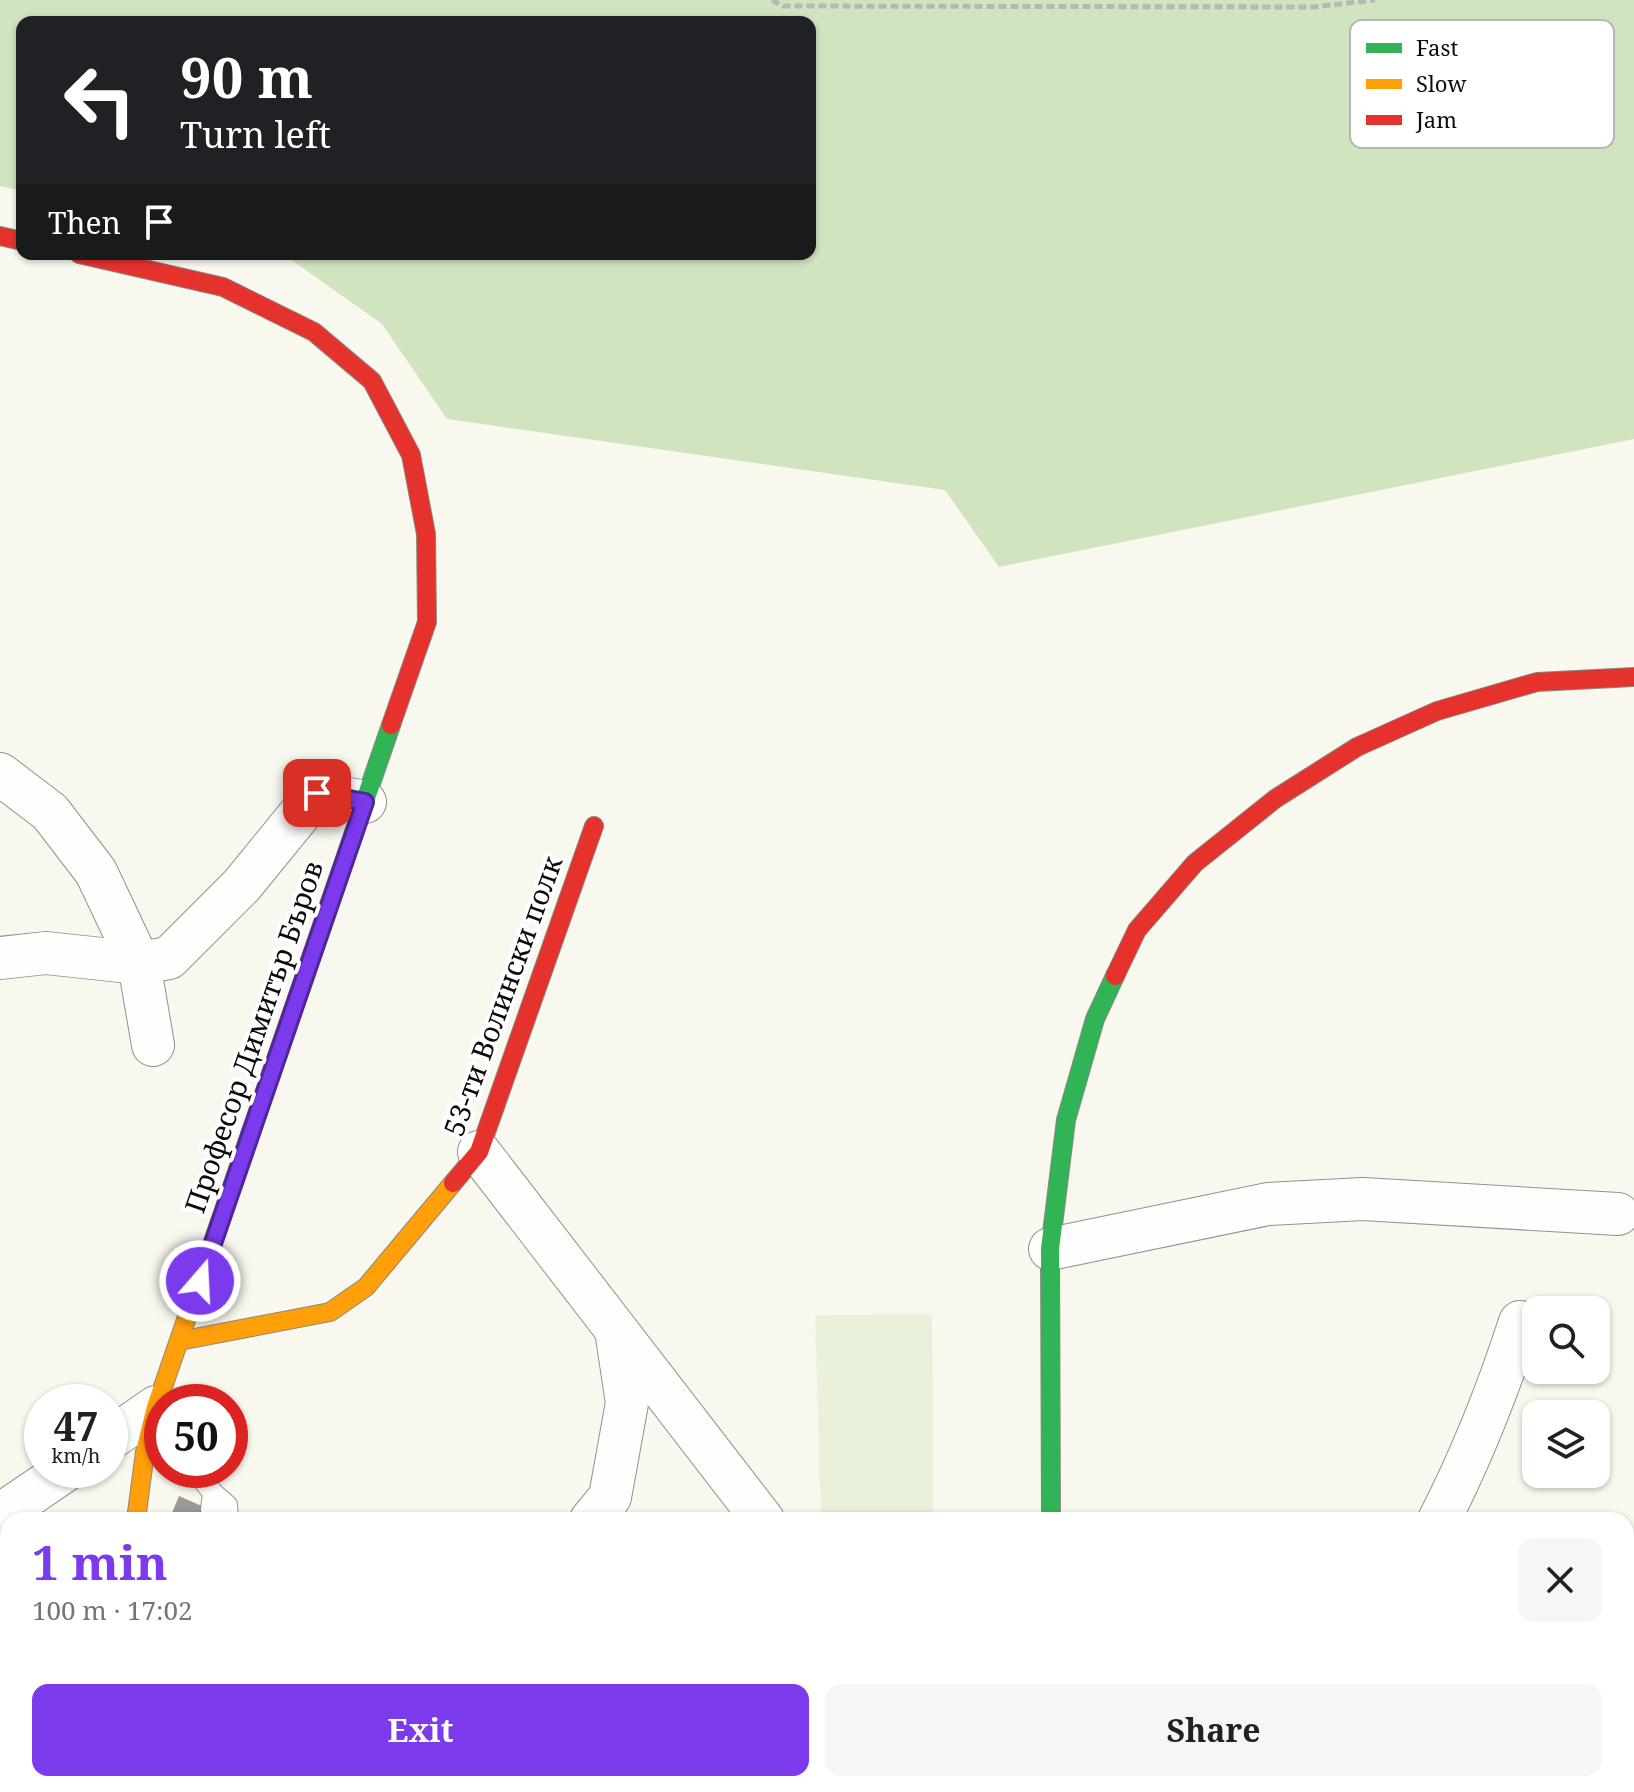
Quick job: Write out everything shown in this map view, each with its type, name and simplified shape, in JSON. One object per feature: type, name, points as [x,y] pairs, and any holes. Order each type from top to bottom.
[{"type":"street","name":"Професор Димитър Бъров","points":[[105,260],[223,287],[314,332],[372,381],[411,455],[426,534],[427,622],[179,1341],[168,1384]]},
{"type":"street","points":[[1051,1512],[1050,1249],[1066,1120],[1095,1019],[1137,930],[1195,863],[1275,799],[1357,747],[1437,711],[1537,682],[1634,677]]},
{"type":"street","points":[[0,774],[50,812],[96,872],[139,963],[153,1045]]},
{"type":"street","points":[[0,958],[46,953],[139,963],[169,958],[242,885],[317,793],[365,802]]},
{"type":"street","name":"53-ти Волински полк","points":[[179,1341],[330,1312],[366,1287],[479,1152],[594,826]]},
{"type":"street","points":[[479,1152],[757,1512]]},
{"type":"street","points":[[1050,1249],[1268,1204],[1363,1199],[1618,1214]]},
{"type":"street","points":[[1443,1512],[1493,1404],[1520,1322]]},
{"type":"street","points":[[598,1512],[610,1497],[627,1403],[615,1328]]},
{"type":"street","points":[[128,1424],[144,1411]]},
{"type":"street","name":"Професор Димитър Бъров","points":[[137,1512],[144,1460]]},
{"type":"street","points":[[4,1512],[40,1488]]},
{"type":"lane","points":[[206,1488],[217,1507]]},
{"type":"path","points":[[772,0],[783,6],[1314,7],[1375,0]]},
{"type":"green space","points":[[0,0],[1634,0],[1634,439],[999,567],[945,490],[447,419],[382,324],[291,260],[816,260],[816,16],[16,16],[16,190],[0,186]]},
{"type":"green space","points":[[932,1314],[933,1512],[821,1512],[815,1315]]},
{"type":"building","points":[[179,1496],[216,1512],[172,1512]]},
{"type":"traffic: fast","points":[[273,1068],[391,725]]},
{"type":"traffic: fast","points":[[1051,1512],[1050,1249],[1066,1120],[1095,1019],[1115,976]]},
{"type":"traffic: slow","points":[[137,1512],[145,1452],[156,1407],[273,1068]]},
{"type":"traffic: slow","points":[[179,1341],[330,1312],[366,1287],[453,1183]]},
{"type":"traffic: jam","points":[[0,236],[16,240]]},
{"type":"traffic: jam","points":[[105,260],[223,287],[314,332],[372,381],[411,455],[426,534],[427,622],[391,725]]},
{"type":"traffic: jam","points":[[1115,976],[1137,930],[1195,863],[1275,799],[1357,747],[1437,711],[1537,682],[1634,677]]},
{"type":"traffic: jam","points":[[453,1183],[479,1152],[594,826]]},
{"type":"route","points":[[200,1281],[365,802],[317,793]]}]
